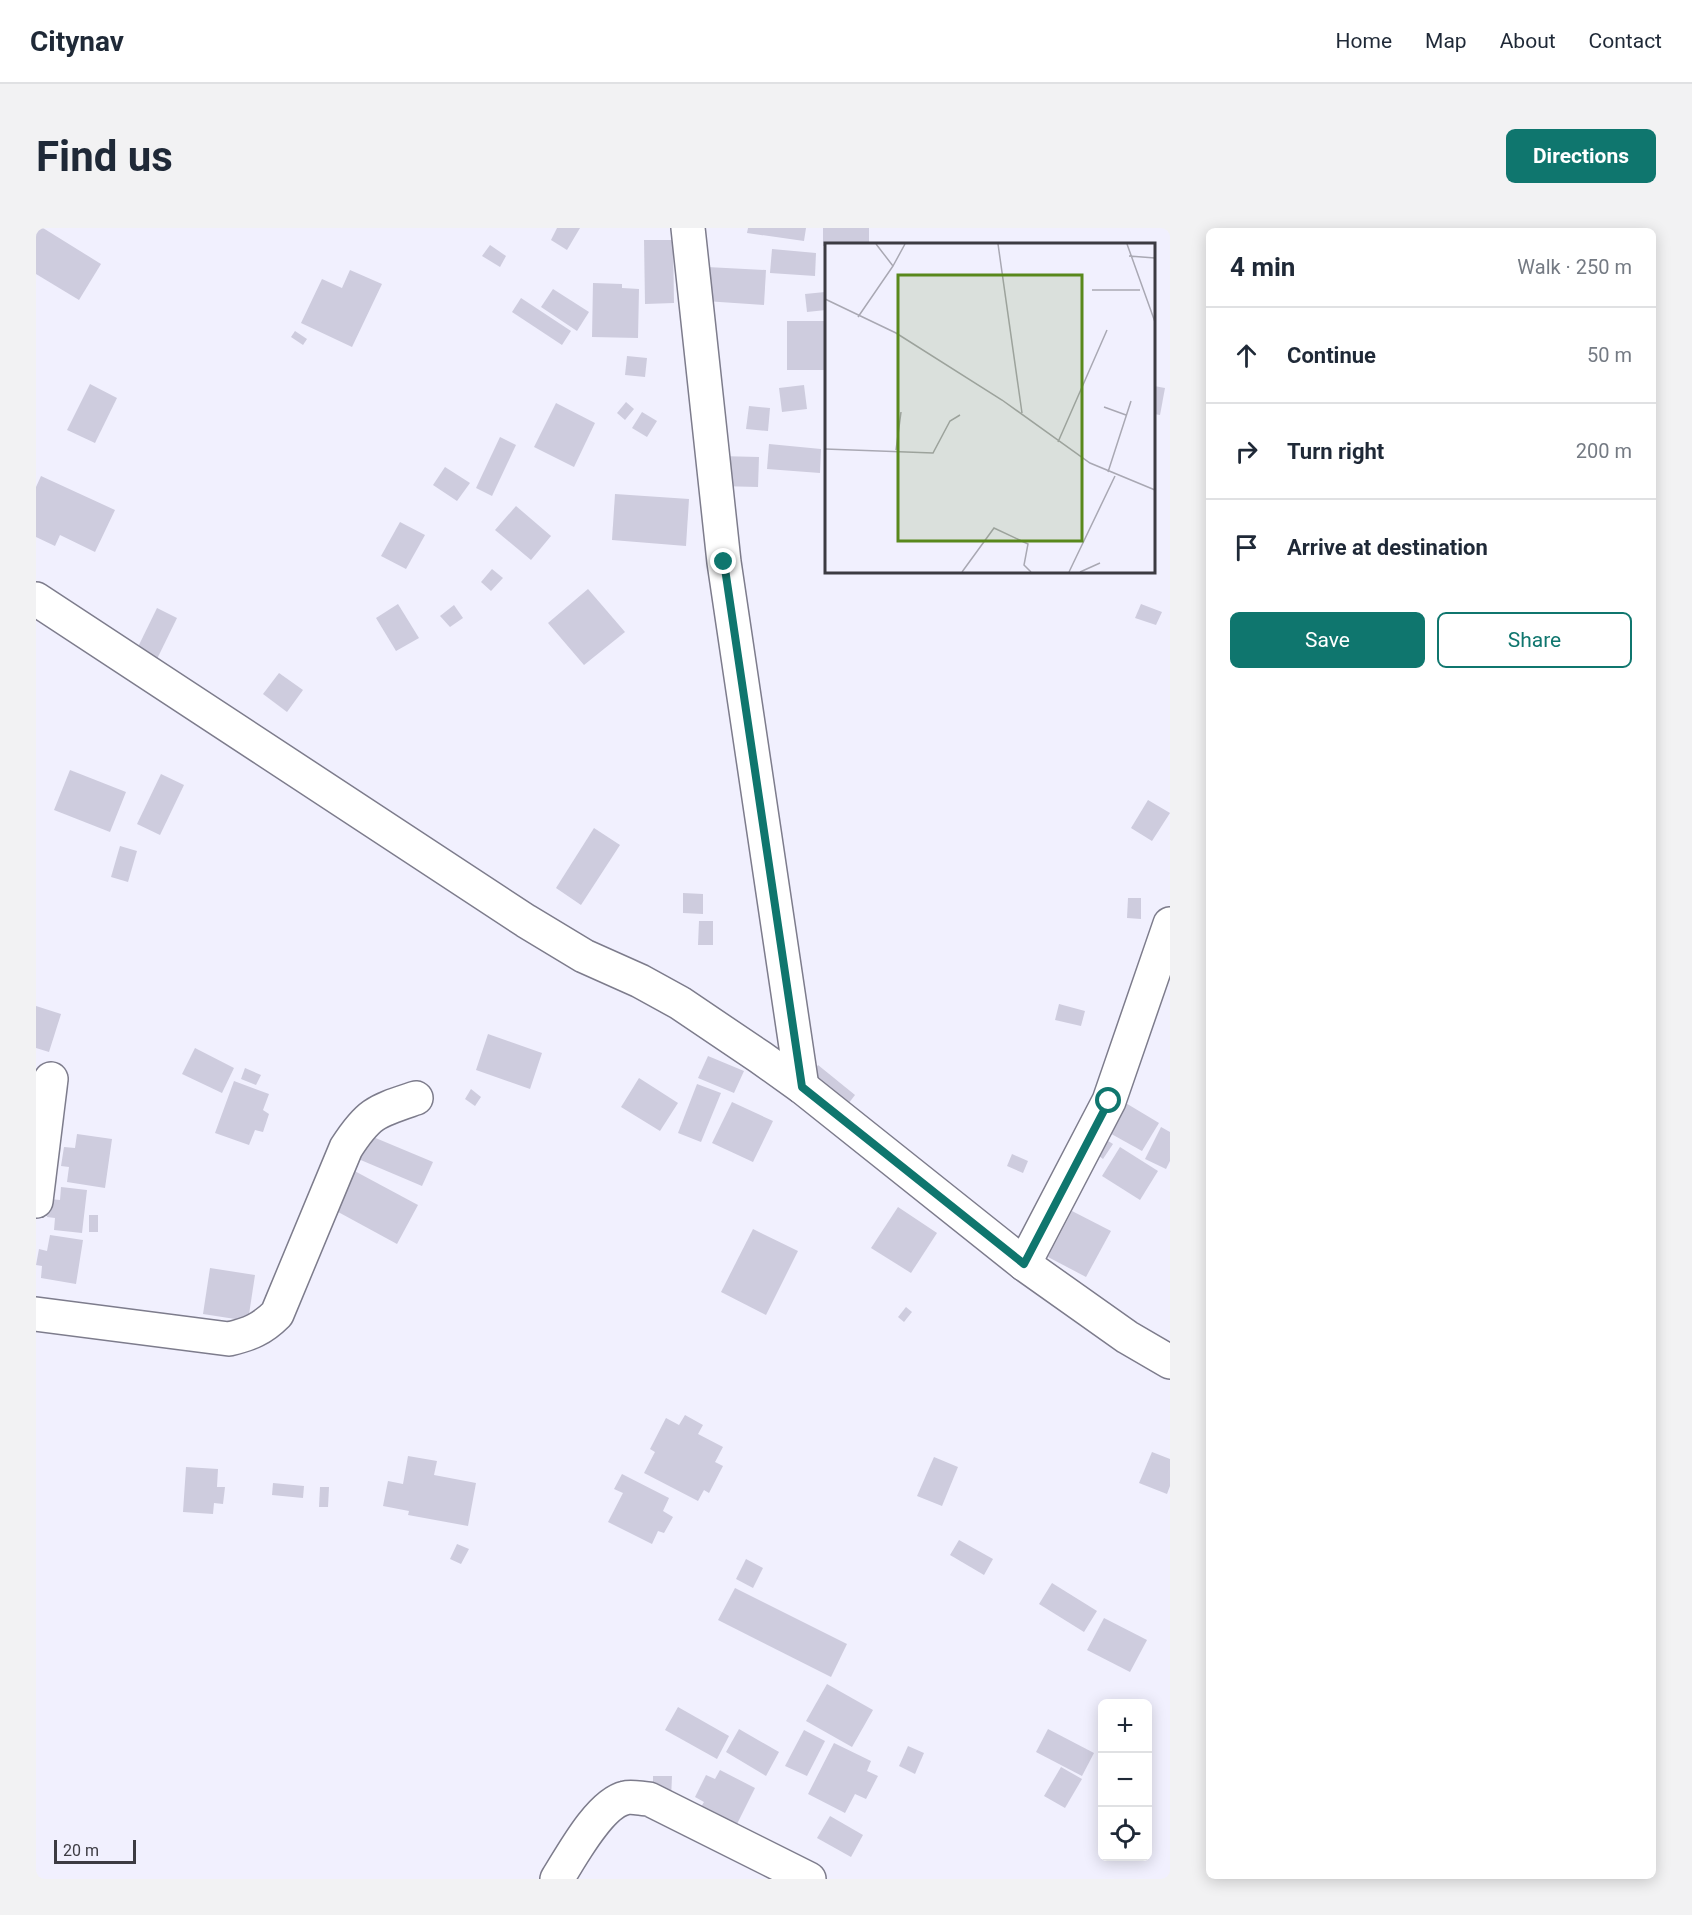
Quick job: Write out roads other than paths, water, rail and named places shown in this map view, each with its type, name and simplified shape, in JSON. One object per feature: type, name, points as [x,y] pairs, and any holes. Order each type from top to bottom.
[{"type":"street","points":[[688,228],[724,562],[802,1087]]},
{"type":"street","points":[[36,599],[526,921],[584,956],[640,981],[680,1003],[802,1087],[1024,1264],[1127,1337],[1170,1362]]},
{"type":"street","points":[[1024,1264],[1109,1101],[1170,924]]},
{"type":"street","points":[[36,1201],[51,1078]]},
{"type":"street","points":[[36,1314],[229,1339],[252,1334],[265,1326],[277,1314],[346,1148],[356,1132],[367,1119],[381,1110],[416,1098]]},
{"type":"street","points":[[557,1879],[595,1822],[610,1806],[626,1798],[649,1800],[809,1879]]}]
